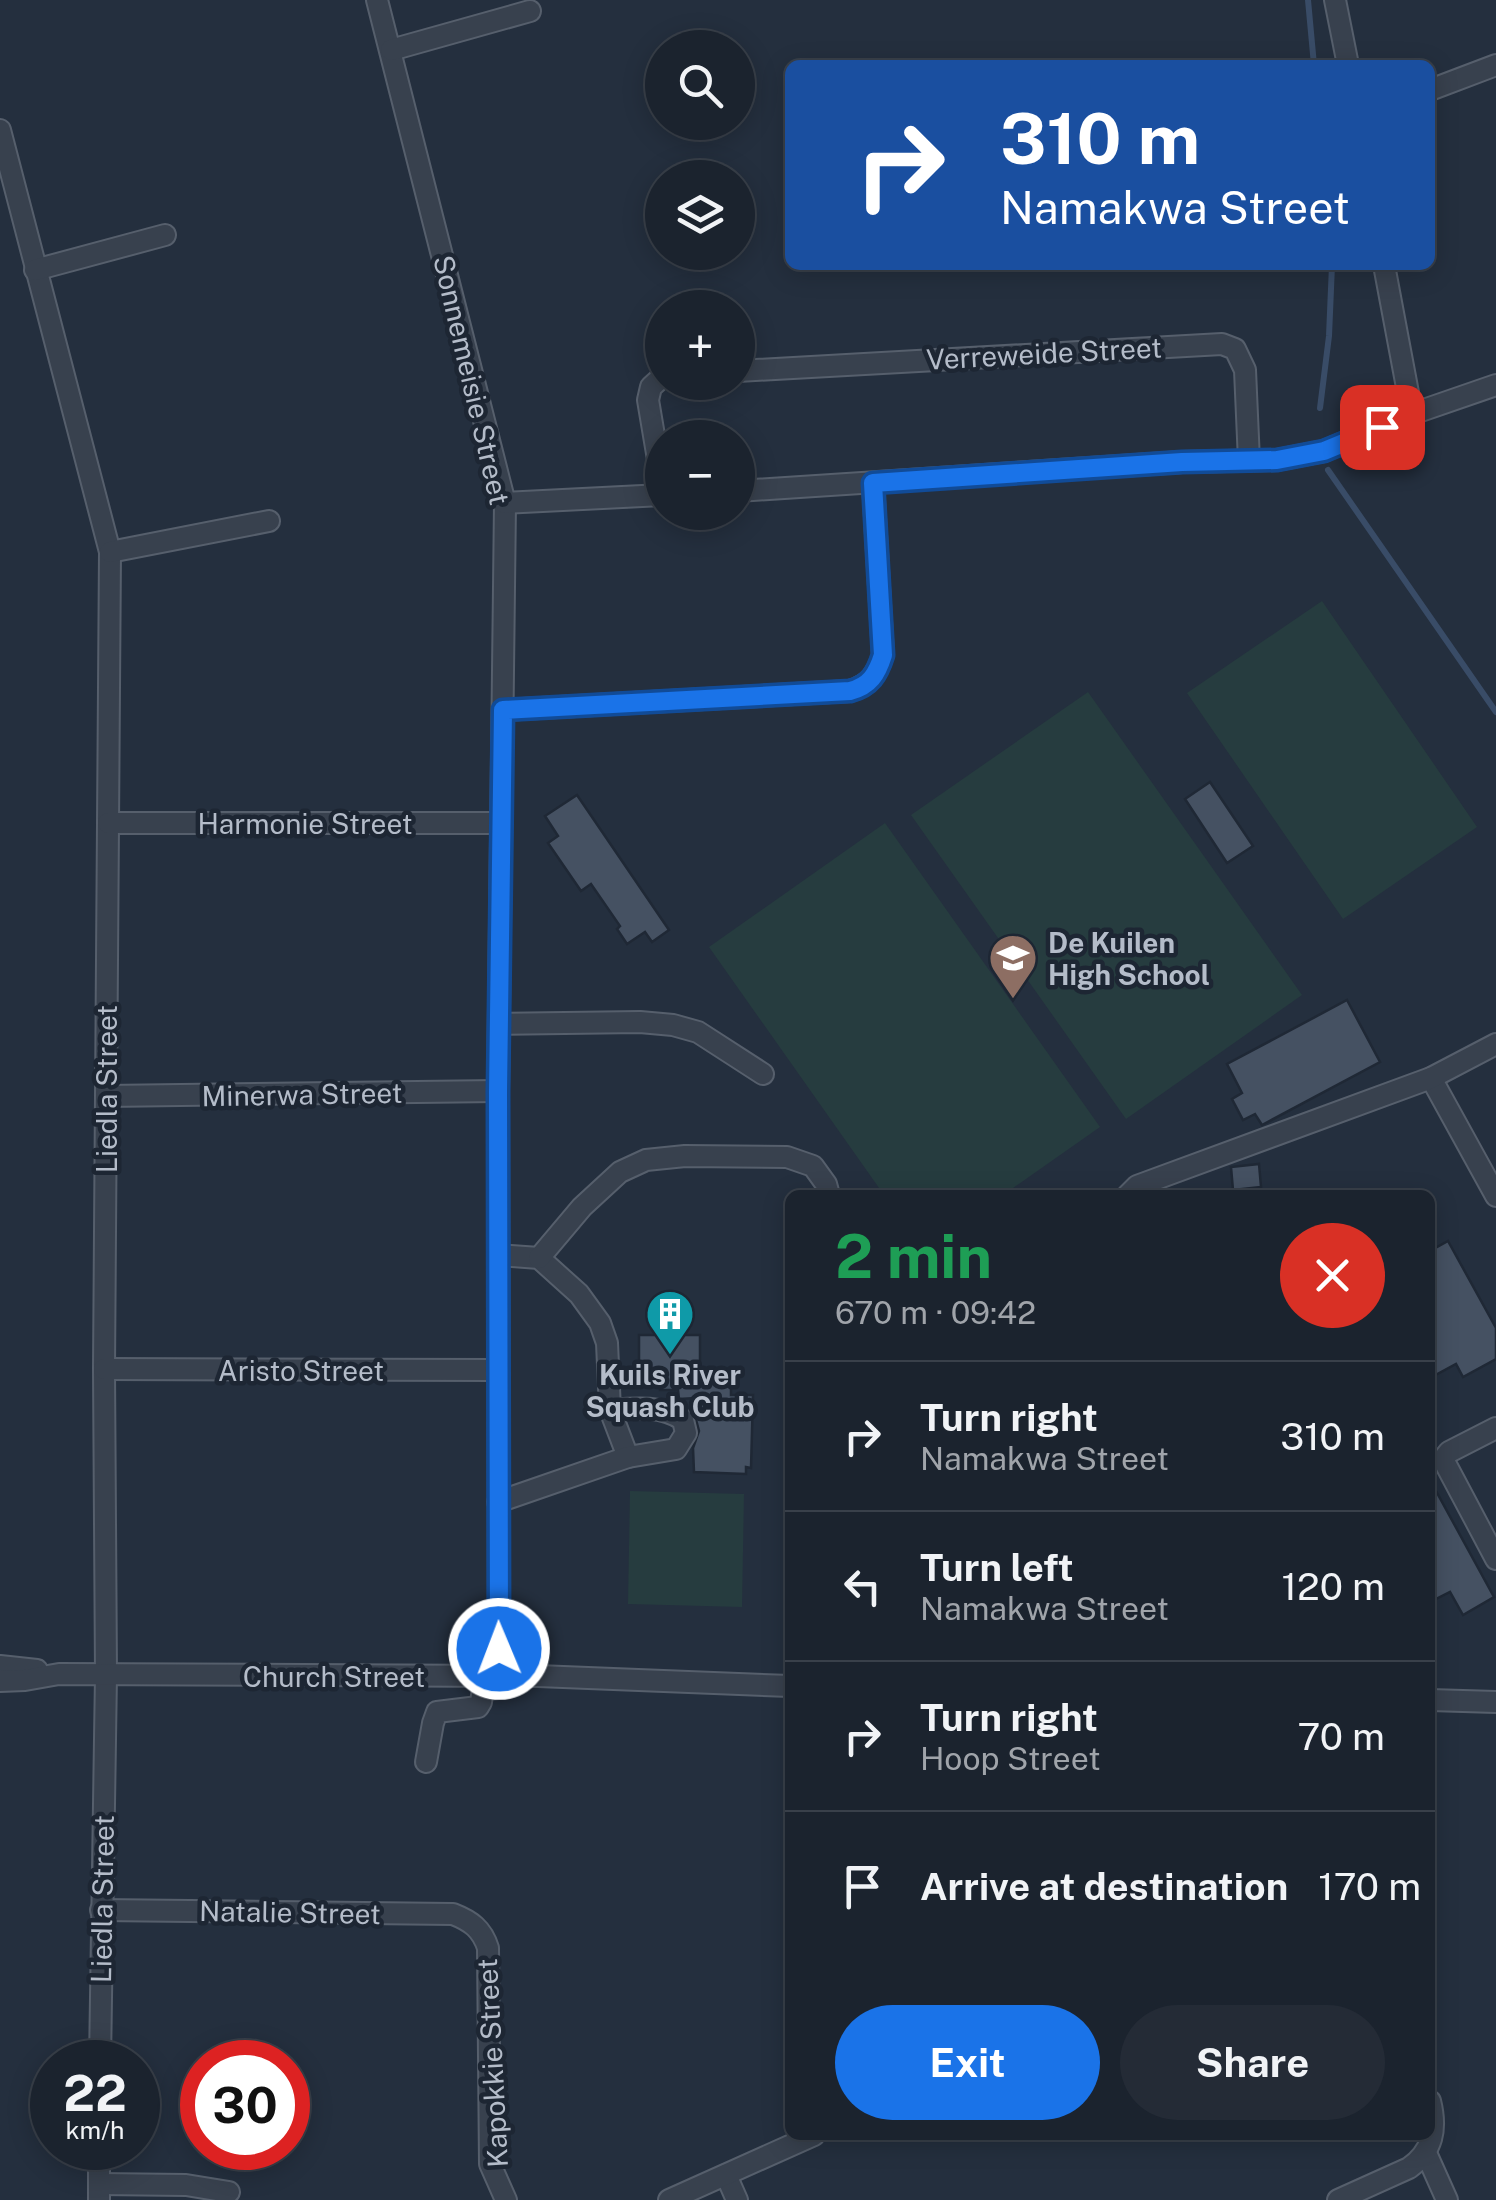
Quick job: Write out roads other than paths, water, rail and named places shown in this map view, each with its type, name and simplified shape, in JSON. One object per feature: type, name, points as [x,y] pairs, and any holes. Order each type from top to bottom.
[{"type":"street","name":"Sonnemeisie Street","points":[[378,0],[505,503],[498,1502],[492,1676]]},
{"type":"street","points":[[1336,0],[1347,60]]},
{"type":"street","points":[[391,50],[530,11]]},
{"type":"street","points":[[1435,88],[1496,65]]},
{"type":"street","name":"Liedla Street","points":[[0,130],[110,552],[104,1369],[106,1674],[100,2040]]},
{"type":"street","points":[[35,270],[165,235]]},
{"type":"street","points":[[1385,270],[1412,414]]},
{"type":"street","name":"Verreweide Street","points":[[755,370],[1222,344],[1234,349],[1245,370],[1249,461]]},
{"type":"street","points":[[755,491],[1182,462],[1277,460],[1324,451],[1412,414],[1496,385]]},
{"type":"street","points":[[503,710],[862,688],[879,668],[883,655],[873,483]]},
{"type":"street","points":[[505,503],[645,496]]},
{"type":"street","points":[[110,552],[269,522]]},
{"type":"street","name":"Harmonie Street","points":[[108,823],[502,824]]},
{"type":"street","points":[[499,1024],[673,1025],[698,1032],[763,1074]]},
{"type":"street","points":[[1132,1190],[1431,1078],[1496,1044]]},
{"type":"street","points":[[1431,1078],[1496,1196]]},
{"type":"street","name":"Minerwa Street","points":[[106,1096],[498,1092]]},
{"type":"street","points":[[539,1258],[620,1172],[646,1160],[685,1156],[787,1157],[813,1166],[828,1190]]},
{"type":"street","points":[[498,1255],[539,1258],[580,1294],[600,1324],[607,1343],[610,1410],[628,1457]]},
{"type":"street","name":"Aristo Street","points":[[104,1369],[498,1370]]},
{"type":"street","points":[[498,1502],[628,1457],[676,1449],[686,1433],[683,1420],[674,1414],[632,1408],[610,1410]]},
{"type":"street","points":[[1496,1428],[1449,1452],[1445,1463],[1496,1560]]},
{"type":"street","name":"Church Street","points":[[0,1666],[59,1674]]},
{"type":"street","name":"Church Street","points":[[0,1681],[59,1674],[492,1676],[785,1686]]},
{"type":"street","points":[[426,1762],[437,1712],[478,1707],[492,1676]]},
{"type":"street","points":[[1435,1700],[1496,1702]]},
{"type":"street","name":"Natalie Street","points":[[101,1910],[453,1914],[476,1926]]},
{"type":"street","name":"Kapokkie Street","points":[[476,1926],[488,1948],[490,2164],[506,2200]]},
{"type":"street","points":[[669,2200],[803,2140]]},
{"type":"street","points":[[1338,2200],[1409,2168],[1426,2153],[1431,2140]]},
{"type":"street","points":[[1426,2153],[1447,2200]]},
{"type":"street","points":[[726,2174],[738,2200]]},
{"type":"street","points":[[99,2192],[186,2185],[230,2192]]},
{"type":"waterway","points":[[1308,0],[1314,60]]},
{"type":"waterway","points":[[1320,408],[1332,270]]},
{"type":"waterway","points":[[1328,470],[1496,712]]},
{"type":"place","name":"De Kuilen High School","points":[[1013,1000]]},
{"type":"place","name":"Kuils River Squash Club","points":[[670,1356]]}]
